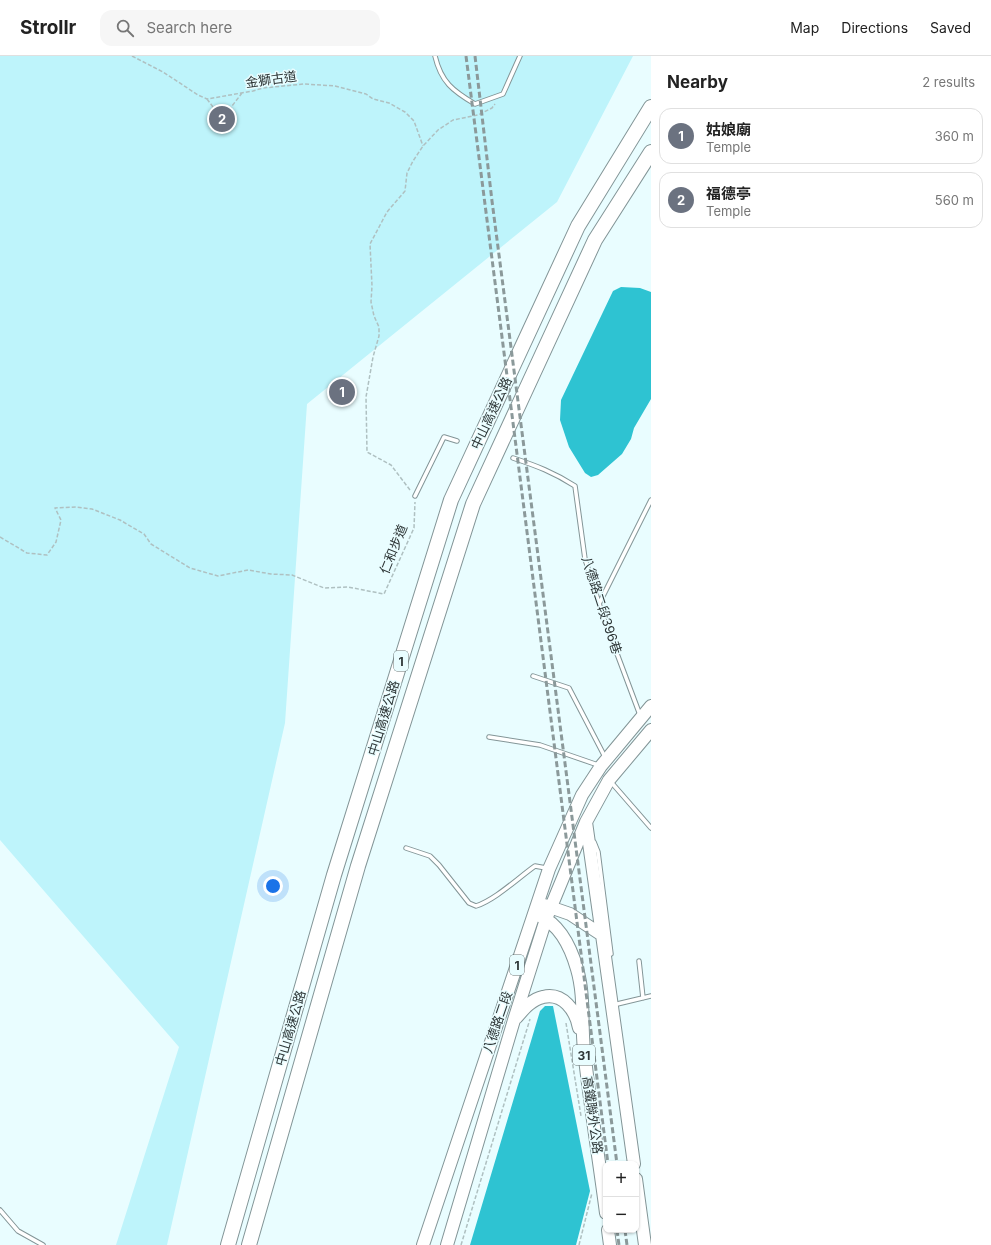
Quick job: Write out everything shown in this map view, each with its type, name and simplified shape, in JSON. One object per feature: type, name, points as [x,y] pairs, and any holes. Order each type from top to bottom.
[{"type":"highway","name":"中山高速公路","points":[[228,1245],[334,875],[451,500],[578,226],[651,107]]},
{"type":"highway","name":"中山高速公路","points":[[249,1245],[358,866],[473,504],[595,240],[651,152]]},
{"type":"main road","name":"八德路二段","points":[[447,1245],[544,914],[538,902],[549,869],[582,795],[604,763],[651,706]]},
{"type":"main road","name":"八德路二段","points":[[422,1245],[544,914],[586,822],[609,780],[651,730]]},
{"type":"main road","points":[[586,822],[602,935],[615,1002],[634,1161]]},
{"type":"main road","points":[[544,914],[570,914],[602,935]]},
{"type":"main road","name":"高鐵聯外公路","points":[[544,914],[570,948],[577,970],[582,999],[584,1048],[604,1197]]},
{"type":"main road","name":"31","points":[[514,1020],[532,1002],[542,997],[554,996],[564,1001],[573,1009],[578,1020],[584,1048]]},
{"type":"main road","points":[[638,1197],[645,1245]]},
{"type":"main road","points":[[608,1233],[610,1245]]},
{"type":"lane","points":[[434,56],[437,66],[446,83],[458,94],[475,104],[503,94],[520,56]]},
{"type":"lane","points":[[415,496],[444,437],[457,441]]},
{"type":"lane","name":"八德路二段396巷","points":[[512,458],[553,472],[575,486],[585,559],[641,718]]},
{"type":"lane","points":[[600,604],[651,500]]},
{"type":"lane","points":[[533,676],[569,688],[604,763]]},
{"type":"lane","points":[[489,736],[540,745],[604,763]]},
{"type":"lane","points":[[609,780],[651,828]]},
{"type":"lane","points":[[586,822],[598,852],[611,959]]},
{"type":"lane","points":[[406,848],[430,856],[440,865],[466,900],[476,906],[482,904],[535,866],[549,869]]},
{"type":"lane","points":[[639,961],[643,998]]},
{"type":"lane","points":[[615,1002],[651,996]]},
{"type":"lane","points":[[0,1210],[18,1231],[43,1245]]},
{"type":"path","points":[[132,56],[163,72],[198,95],[207,99],[222,119],[242,93]]},
{"type":"path","name":"金獅古道","points":[[207,99],[263,88],[304,84],[335,86],[366,94],[374,100],[389,103],[405,112],[414,121],[423,146]]},
{"type":"path","points":[[415,496],[391,465],[367,452],[366,396],[379,336],[379,327],[374,316],[371,302],[372,286],[370,244],[387,212],[405,191],[407,173],[423,146],[438,130],[453,120],[478,115],[492,108],[503,94]]},
{"type":"path","name":"仁和步道","points":[[0,537],[27,553],[47,555],[56,542],[61,520],[55,508],[76,507],[92,509],[120,520],[144,534],[151,544],[190,568],[218,576],[248,570],[271,574],[292,575],[324,588],[348,586],[384,594],[414,528],[415,496]]},
{"type":"path","points":[[462,1245],[532,1014]]},
{"type":"path","points":[[566,1023],[582,1122]]},
{"type":"path","points":[[578,1245],[592,1190]]},
{"type":"shaded area","points":[[0,56],[633,56],[557,202],[307,404],[285,723],[167,1245],[116,1245],[179,1047],[0,840]]},
{"type":"water","points":[[621,287],[640,288],[651,292],[651,399],[634,428],[631,439],[622,454],[598,475],[591,477],[585,473],[569,447],[560,420],[561,400],[613,291]]},
{"type":"water","points":[[545,1006],[553,1006],[590,1191],[576,1245],[470,1245],[540,1011]]},
{"type":"railway","points":[[466,56],[608,1161]]},
{"type":"railway","points":[[475,56],[492,201],[617,1161]]},
{"type":"railway","points":[[617,1233],[619,1245]]},
{"type":"railway","points":[[625,1233],[627,1245]]},
{"type":"place","name":"福德亭","points":[[222,119]]},
{"type":"place","name":"姑娘廟","points":[[342,392]]}]
